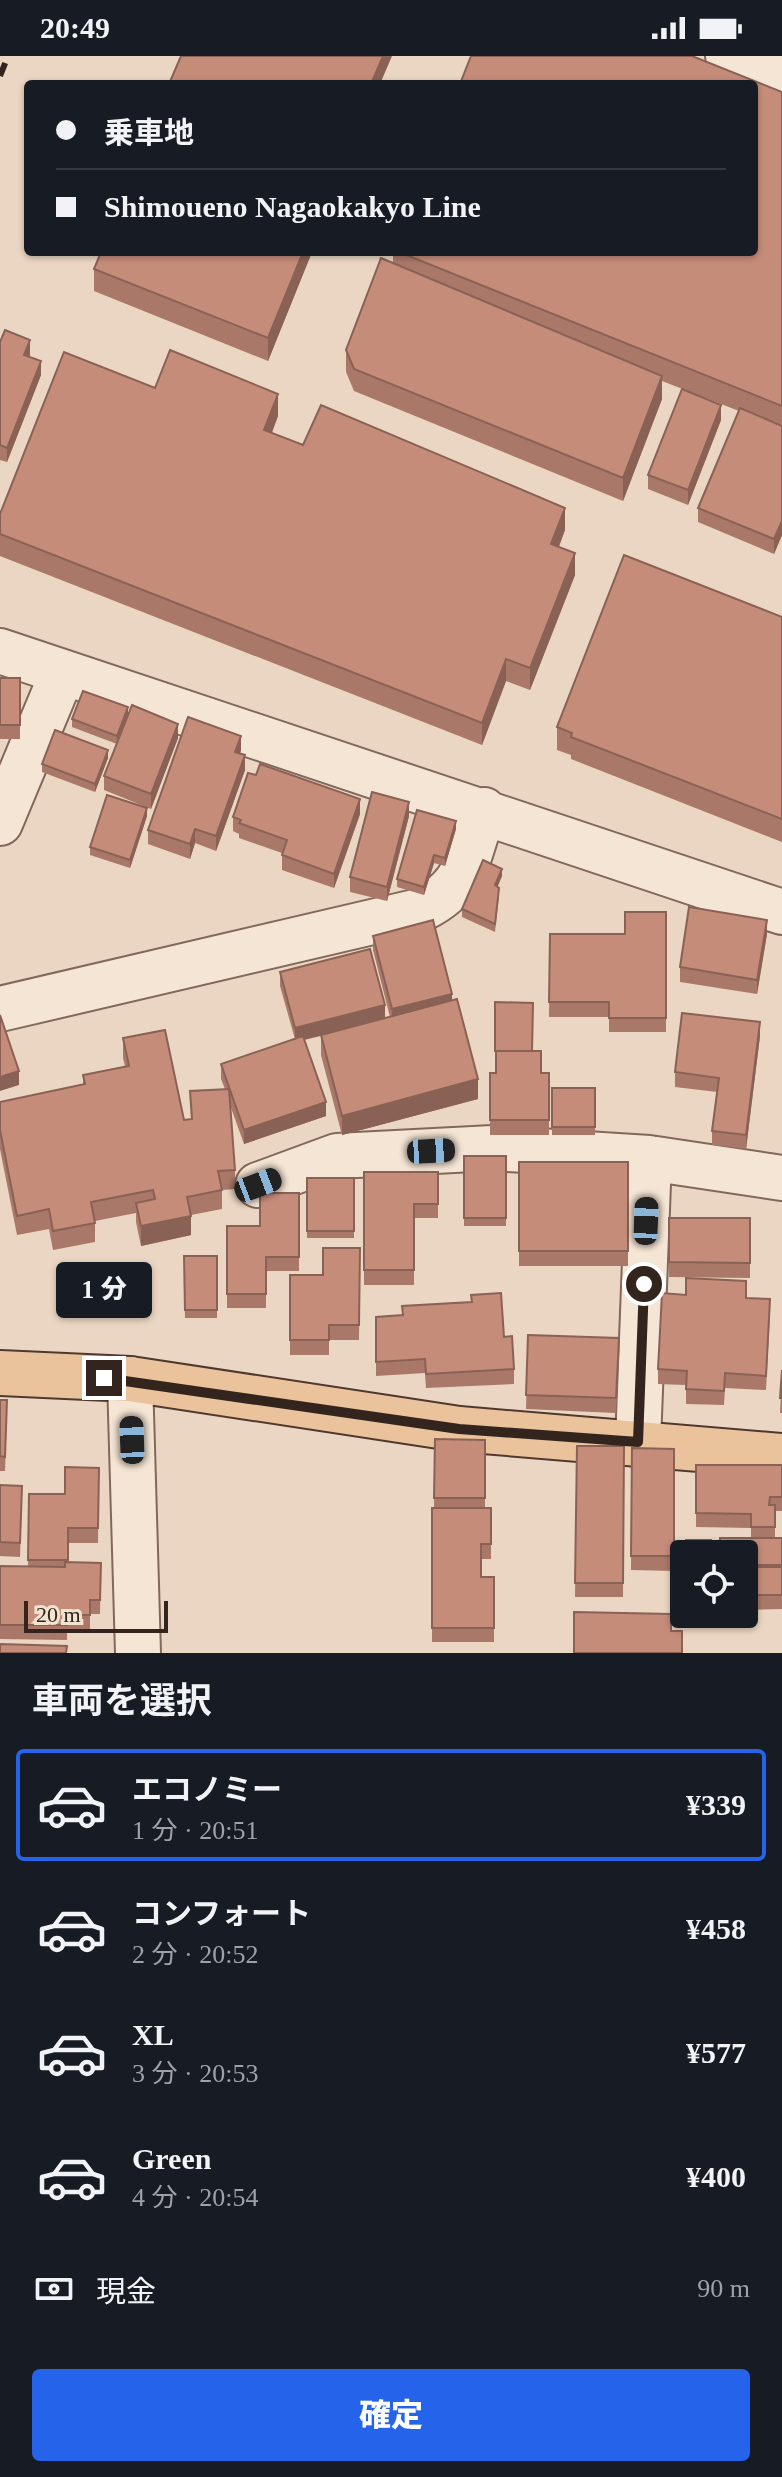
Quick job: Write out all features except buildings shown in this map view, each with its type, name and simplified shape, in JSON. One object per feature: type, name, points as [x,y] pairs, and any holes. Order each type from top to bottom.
[{"type":"main road","points":[[0,1373],[130,1379],[459,1429],[782,1456]]},
{"type":"street","points":[[728,56],[782,77]]},
{"type":"street","points":[[0,651],[484,810],[782,912]]},
{"type":"street","points":[[0,823],[63,672]]},
{"type":"street","points":[[0,1009],[415,912],[440,901],[457,886],[484,810]]},
{"type":"street","points":[[258,1185],[337,1156],[493,1148],[649,1158],[782,1178]]},
{"type":"street","points":[[638,1442],[649,1158]]},
{"type":"street","points":[[130,1379],[138,1653]]},
{"type":"railway","points":[[0,76],[8,56]]},
{"type":"route","points":[[104,1378],[130,1379],[459,1429],[638,1442],[644,1284]]}]
